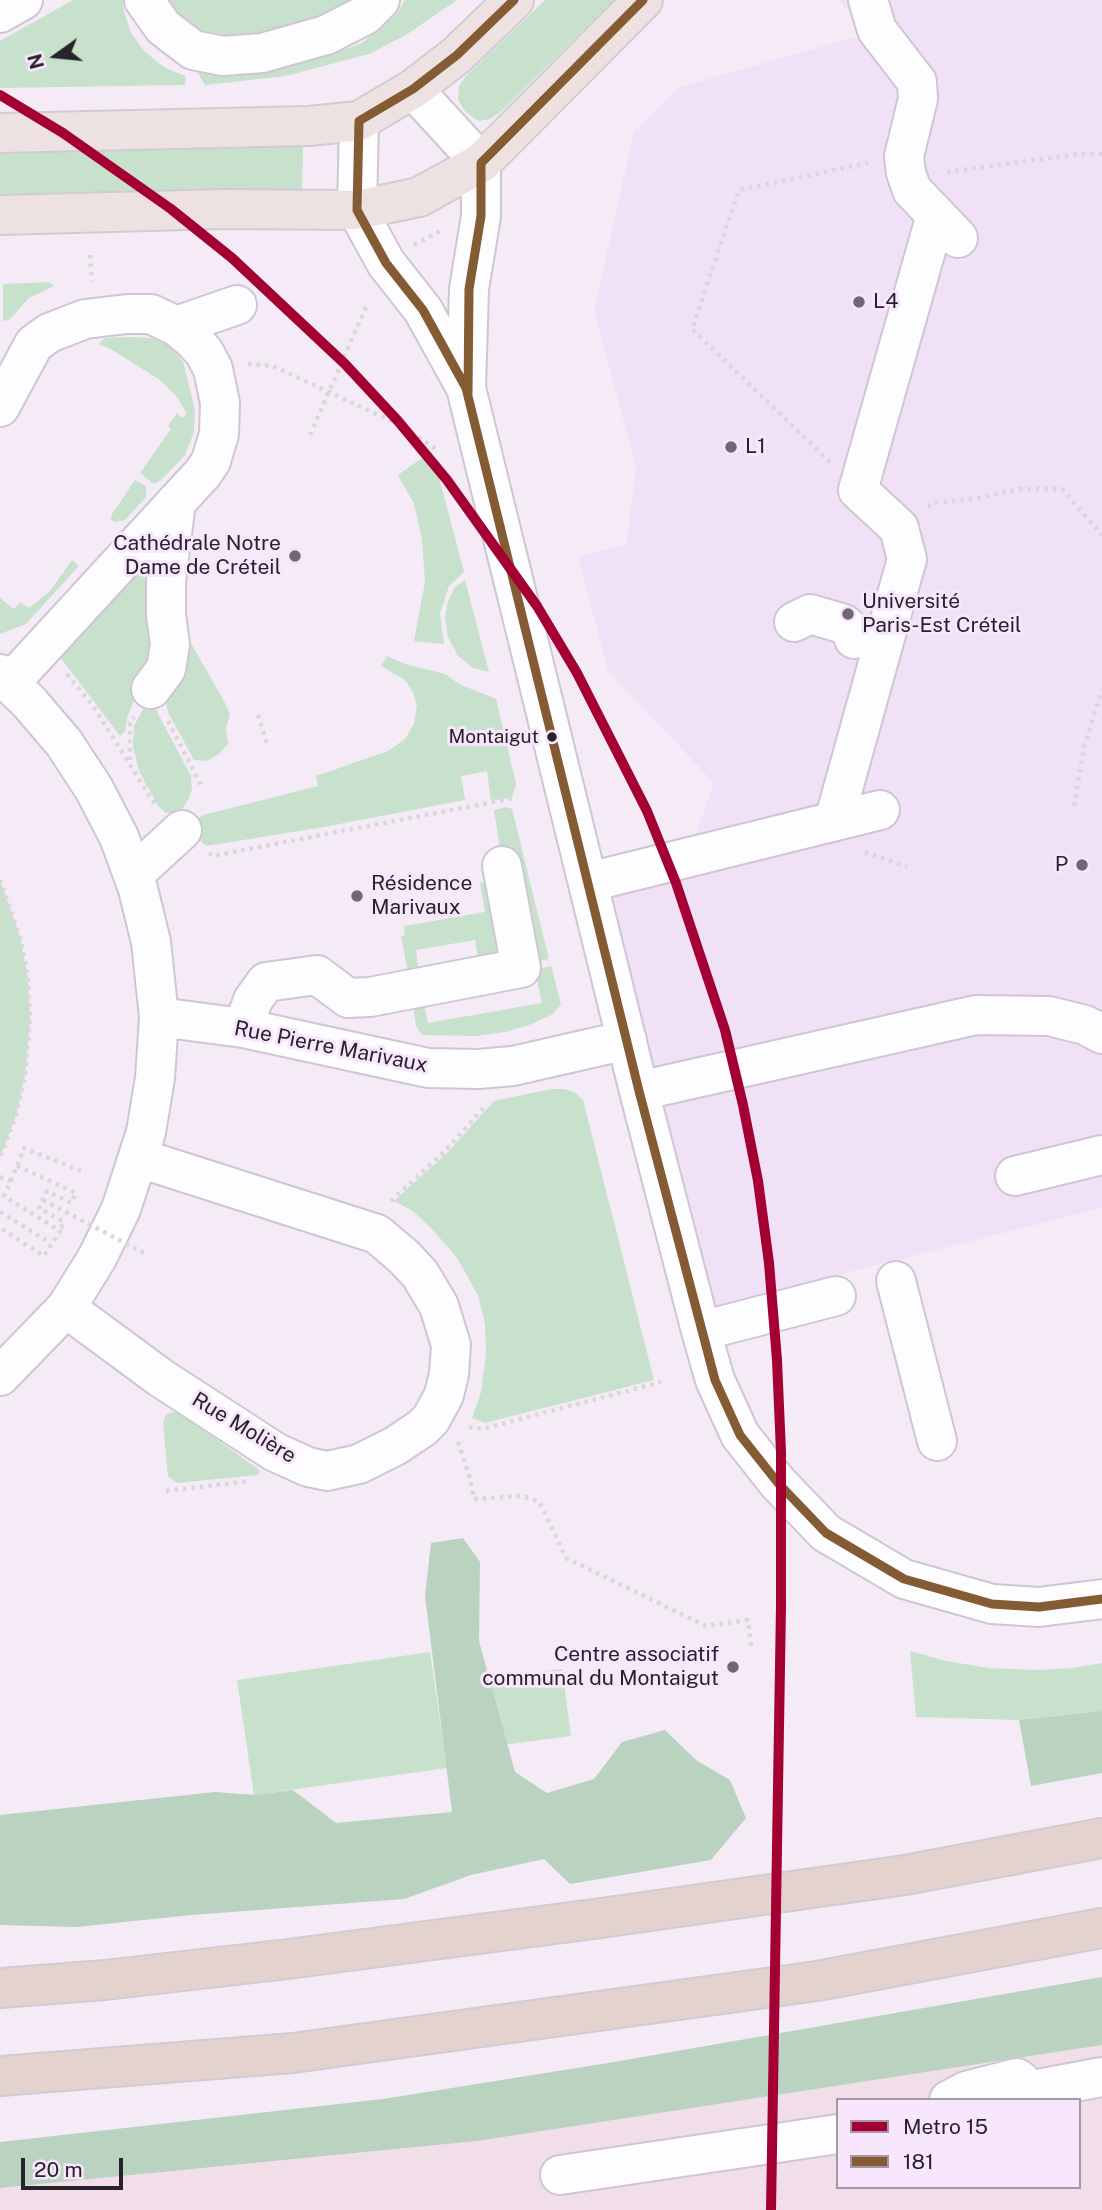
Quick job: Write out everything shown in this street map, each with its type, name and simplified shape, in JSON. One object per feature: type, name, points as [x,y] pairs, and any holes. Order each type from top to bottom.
[{"type":"highway","points":[[0,1988],[105,1980],[262,1962],[594,1919],[905,1875],[1102,1838]]},
{"type":"highway","points":[[0,2076],[320,2049],[817,1981],[1102,1928]]},
{"type":"main road","points":[[0,133],[309,126],[359,121],[413,89],[457,55],[514,0]]},
{"type":"main road","points":[[0,215],[224,209],[358,210],[419,197],[481,163],[643,0]]},
{"type":"street","points":[[0,13],[23,0]]},
{"type":"street","points":[[144,0],[163,27],[193,50],[223,56],[262,53],[326,35],[365,15],[380,0]]},
{"type":"street","points":[[816,819],[907,559],[900,528],[858,490],[947,226],[912,190],[906,173],[904,156],[918,99],[917,82],[877,30],[868,0]]},
{"type":"street","points":[[413,89],[481,163],[481,216],[469,289],[466,388]]},
{"type":"street","points":[[359,121],[358,210],[386,263],[423,310],[466,388],[639,1091],[701,1331],[715,1380],[740,1435],[778,1483],[826,1533],[904,1579],[992,1604],[1039,1607],[1102,1599]]},
{"type":"street","points":[[176,326],[237,306]]},
{"type":"street","points":[[0,407],[34,344],[49,333],[85,319],[152,314],[176,326],[204,352],[218,387],[220,411],[219,434],[211,461],[203,473],[5,678],[47,722],[80,766],[107,813],[133,875],[151,942],[159,1017],[155,1078],[146,1132],[110,1234],[66,1308],[0,1377]]},
{"type":"street","points":[[151,689],[166,669],[170,644],[166,615],[166,581],[177,502]]},
{"type":"street","points":[[794,622],[810,614],[844,624],[852,632],[854,639]]},
{"type":"street","points":[[589,882],[733,835],[880,810]]},
{"type":"street","points":[[133,875],[182,830]]},
{"type":"street","points":[[243,1028],[253,1000],[266,982],[317,975],[348,998],[370,997],[522,968],[502,866]]},
{"type":"street","points":[[639,1091],[976,1016],[1049,1016],[1076,1021],[1102,1034]]},
{"type":"street","name":"Rue Pierre Marivaux","points":[[159,1017],[243,1028],[428,1068],[478,1069],[513,1066],[627,1040]]},
{"type":"street","points":[[1015,1176],[1102,1155]]},
{"type":"street","name":"Rue Molière","points":[[66,1308],[162,1378],[275,1452],[308,1467],[327,1471],[359,1464],[408,1438],[445,1431],[444,1395],[451,1345],[444,1319],[432,1293],[420,1274],[404,1257],[377,1234],[139,1158]]},
{"type":"street","points":[[897,1281],[937,1441]]},
{"type":"street","points":[[701,1331],[836,1296]]},
{"type":"street","points":[[998,2098],[1102,2077]]},
{"type":"street","points":[[953,2098],[966,2091],[1017,2078],[1033,2090]]},
{"type":"street","points":[[560,2175],[836,2134]]},
{"type":"path","points":[[948,172],[1079,154],[1102,154]]},
{"type":"path","points":[[858,490],[692,330],[739,190],[904,156]]},
{"type":"path","points":[[413,246],[446,227]]},
{"type":"path","points":[[310,435],[366,307]]},
{"type":"path","points":[[237,363],[273,366],[398,424],[436,449]]},
{"type":"path","points":[[900,528],[933,502],[977,498],[1020,489],[1062,489],[1102,535]]},
{"type":"path","points":[[61,667],[93,706],[162,815],[212,856],[514,798]]},
{"type":"path","points":[[151,689],[201,785]]},
{"type":"path","points":[[1074,806],[1084,747],[1102,689]]},
{"type":"path","points":[[257,715],[268,747]]},
{"type":"path","points":[[861,850],[907,867]]},
{"type":"path","points":[[0,880],[21,940],[28,979],[30,1018],[25,1076],[16,1115],[0,1158]]},
{"type":"path","points":[[377,1234],[391,1202],[446,1150],[494,1096]]},
{"type":"path","points":[[60,1231],[4,1196],[24,1148],[81,1171]]},
{"type":"path","points":[[0,1228],[44,1256],[64,1222],[39,1208],[47,1191],[71,1203],[76,1193],[17,1166]]},
{"type":"path","points":[[0,1177],[11,1181]]},
{"type":"path","points":[[43,1200],[144,1253]]},
{"type":"path","points":[[0,1212],[46,1240]]},
{"type":"path","points":[[661,1382],[482,1429],[445,1431],[470,1478],[474,1499],[519,1496],[531,1498],[540,1503],[566,1558],[706,1626],[748,1620],[751,1646]]},
{"type":"path","points":[[166,1491],[259,1480]]},
{"type":"shaded area","name":"Université Paris-Est Créteil","points":[[839,0],[1102,0],[1102,1208],[715,1306],[600,859],[696,833],[714,783],[608,671],[578,556],[626,545],[636,467],[594,311],[634,131],[680,87],[866,34]]},
{"type":"shaded area","points":[[1102,2045],[1102,2210],[0,2210],[0,2188],[477,2141]]},
{"type":"green space","points":[[73,0],[123,0],[131,33],[144,51],[165,68],[186,76],[185,85],[0,88],[0,41]]},
{"type":"green space","points":[[165,0],[367,0],[301,32],[195,39]]},
{"type":"green space","points":[[405,0],[457,0],[406,35],[369,54],[286,76],[205,85],[197,71],[237,75],[285,68],[327,56],[362,43],[397,13]]},
{"type":"green space","points":[[545,0],[614,0],[499,113],[490,119],[479,121],[472,117],[458,100],[459,86],[465,77]]},
{"type":"green space","points":[[303,145],[302,194],[0,199],[0,149]]},
{"type":"green space","points":[[50,282],[54,286],[29,298],[9,320],[3,321],[3,284]]},
{"type":"green space","points":[[105,338],[151,338],[171,346],[183,362],[195,410],[194,432],[185,455],[154,484],[140,473],[171,429],[168,426],[177,413],[182,418],[187,414],[177,397],[160,380],[99,344]]},
{"type":"green space","points":[[432,451],[464,572],[449,586],[440,613],[444,644],[414,641],[425,582],[422,539],[414,504],[398,475]]},
{"type":"green space","points":[[135,480],[146,486],[146,497],[125,520],[111,520],[112,514]]},
{"type":"green space","points":[[155,555],[159,653],[136,695],[125,732],[120,736],[60,657]]},
{"type":"green space","points":[[72,560],[79,566],[26,624],[0,634],[0,598],[14,609],[20,602],[29,608],[51,590]]},
{"type":"green space","points":[[465,580],[489,672],[473,668],[458,656],[448,637],[445,618],[448,601],[455,587]]},
{"type":"green space","points":[[186,635],[230,714],[226,728],[228,744],[219,754],[207,761],[194,760],[168,712],[166,702]]},
{"type":"green space","points":[[387,656],[405,664],[445,674],[459,684],[496,699],[516,784],[512,797],[491,801],[487,771],[461,776],[465,800],[206,846],[194,834],[196,820],[203,815],[318,786],[316,776],[388,751],[405,739],[414,724],[417,706],[413,692],[405,680],[381,666]]},
{"type":"green space","points":[[146,704],[154,706],[191,776],[192,789],[189,798],[183,808],[175,813],[166,813],[158,806],[139,771],[133,746],[134,726]]},
{"type":"green space","points":[[507,807],[512,809],[549,959],[533,962],[511,848],[500,849],[494,810]]},
{"type":"green space","points":[[0,880],[21,940],[28,979],[30,1018],[25,1076],[16,1115],[0,1158]]},
{"type":"green space","points":[[494,881],[499,950],[495,956],[479,966],[475,940],[416,950],[419,976],[409,977],[401,936],[405,935],[404,926],[485,912],[480,883]]},
{"type":"green space","points":[[551,966],[561,1004],[553,1014],[532,1024],[506,1032],[475,1036],[422,1035],[416,1026],[412,1000],[423,999],[428,1023],[542,1003],[535,970]]},
{"type":"green space","points":[[551,1089],[574,1092],[583,1100],[654,1380],[485,1423],[472,1418],[481,1392],[486,1353],[485,1324],[478,1295],[457,1258],[433,1230],[413,1211],[394,1201],[449,1151],[494,1101]]},
{"type":"green space","points":[[173,1412],[181,1414],[258,1469],[258,1475],[177,1483],[168,1476],[163,1423],[166,1415]]},
{"type":"green space","points":[[463,1538],[480,1562],[479,1641],[515,1772],[547,1793],[594,1779],[622,1742],[665,1730],[696,1760],[730,1780],[746,1818],[711,1860],[570,1884],[544,1859],[471,1875],[404,1899],[76,1927],[0,1925],[0,1815],[215,1792],[254,1795],[293,1790],[336,1823],[452,1812],[425,1596],[431,1543]]},
{"type":"green space","points":[[910,1651],[946,1661],[989,1668],[1037,1670],[1102,1663],[1102,1711],[1019,1720],[916,1717]]},
{"type":"green space","points":[[430,1652],[447,1768],[254,1795],[237,1680]]},
{"type":"green space","points":[[562,1669],[571,1736],[479,1748],[471,1680]]},
{"type":"green space","points":[[1102,1711],[1102,1773],[1031,1786],[1019,1720]]},
{"type":"green space","points":[[1102,1977],[1102,2045],[477,2141],[0,2188],[0,2142],[383,2099],[608,2063]]},
{"type":"metro line","name":"15","points":[[0,95],[63,133],[171,209],[232,258],[345,364],[398,421],[447,480],[537,606],[577,673],[647,811],[676,883],[725,1030],[743,1105],[758,1181],[769,1263],[777,1360],[781,1452],[781,1606],[771,2210]]},
{"type":"transit line","name":"181","points":[[514,0],[457,55],[413,89],[359,121],[357,210],[386,263],[423,310],[466,388],[639,1091],[715,1380],[740,1435],[778,1483],[826,1533],[904,1579],[992,1604],[1039,1607],[1102,1599]]},
{"type":"transit line","name":"181","points":[[468,394],[469,289],[481,216],[481,163],[643,0]]},
{"type":"place","name":"L4","points":[[859,302]]},
{"type":"place","name":"L1","points":[[731,447]]},
{"type":"place","name":"Cathédrale Notre Dame de Créteil","points":[[295,556]]},
{"type":"place","name":"Université Paris-Est Créteil","points":[[848,614]]},
{"type":"place","name":"Montaigut","points":[[552,737]]},
{"type":"place","name":"P","points":[[1082,865]]},
{"type":"place","name":"Résidence Marivaux","points":[[357,896]]},
{"type":"place","name":"Centre associatif communal du Montaigut","points":[[733,1667]]}]
